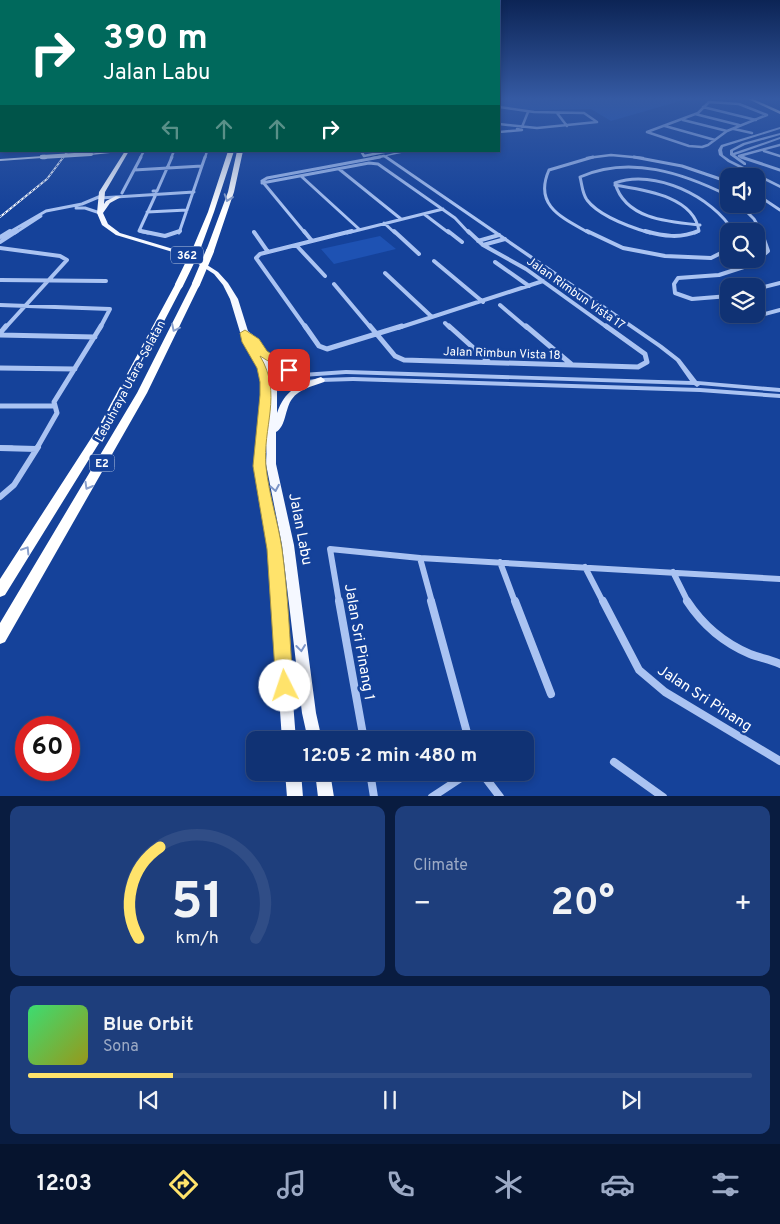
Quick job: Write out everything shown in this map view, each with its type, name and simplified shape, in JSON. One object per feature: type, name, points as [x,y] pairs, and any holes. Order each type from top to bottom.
[{"type":"highway","name":"Lebuhraya Utara–Selatan","points":[[0,591],[104,427],[179,286],[211,212],[231,152]]},
{"type":"highway","name":"Lebuhraya Utara–Selatan","points":[[0,638],[142,394],[196,284],[210,251],[230,192],[240,152]]},
{"type":"main road","points":[[0,160],[126,153],[100,197],[100,213]]},
{"type":"main road","points":[[104,188],[110,195],[120,195]]},
{"type":"main road","points":[[100,213],[108,202],[120,195]]},
{"type":"main road","name":"Jalan Labu","points":[[100,213],[105,226],[111,231],[188,256],[216,273],[226,284],[234,299],[247,342],[270,384],[260,466],[274,549],[288,731]]},
{"type":"main road","name":"Jalan Labu","points":[[245,333],[255,341],[263,353],[270,384],[271,464],[288,545],[313,731]]},
{"type":"main road","points":[[263,353],[283,368],[302,375]]},
{"type":"main road","points":[[272,440],[286,399],[290,393],[301,386],[321,380]]},
{"type":"main road","points":[[294,781],[295,796]]},
{"type":"main road","points":[[324,781],[326,796]]},
{"type":"street","points":[[657,136],[693,147],[702,147],[721,136]]},
{"type":"street","points":[[701,136],[715,140]]},
{"type":"street","points":[[747,136],[722,146],[720,150],[721,155],[729,161],[780,186]]},
{"type":"street","points":[[732,155],[731,150],[735,147],[771,136]]},
{"type":"street","points":[[732,155],[780,138]]},
{"type":"street","points":[[780,146],[739,156],[780,170]]},
{"type":"street","points":[[763,150],[780,156]]},
{"type":"street","points":[[120,195],[143,152]]},
{"type":"street","points":[[174,152],[139,230],[165,236],[179,233],[207,152]]},
{"type":"street","points":[[362,152],[364,156],[384,152]]},
{"type":"street","points":[[262,183],[267,178],[404,152]]},
{"type":"street","points":[[732,155],[747,165],[780,181]]},
{"type":"street","points":[[384,156],[666,351],[678,360],[698,386],[780,396]]},
{"type":"street","points":[[720,178],[661,162],[623,156],[599,156],[572,162],[549,170],[543,183],[546,200],[558,215],[590,233],[623,248],[665,256],[711,258],[720,254]]},
{"type":"street","name":"Jalan Rimbun Vista 17","points":[[339,169],[375,163],[455,218],[483,245],[544,281],[645,354],[647,362],[638,367]]},
{"type":"street","points":[[134,170],[202,166]]},
{"type":"street","points":[[615,185],[657,192],[676,202],[694,215],[700,225],[699,231],[692,236],[672,238],[638,231],[605,214],[587,201],[580,177],[595,170],[619,166],[641,167],[720,192]]},
{"type":"street","points":[[262,183],[339,169],[401,219]]},
{"type":"street","points":[[302,176],[359,230]]},
{"type":"street","points":[[700,225],[658,220],[621,200],[616,191],[615,183],[622,178],[644,179],[681,191],[697,197],[717,210],[727,223]]},
{"type":"street","points":[[262,183],[312,241]]},
{"type":"street","points":[[0,237],[46,210],[82,204],[100,197],[157,192],[194,192]]},
{"type":"street","points":[[765,200],[780,210]]},
{"type":"street","points":[[0,242],[46,214],[80,208],[100,213]]},
{"type":"street","points":[[443,209],[268,252],[256,257],[319,346],[327,349],[483,302],[544,281]]},
{"type":"street","points":[[147,212],[187,210]]},
{"type":"street","points":[[720,296],[692,298],[675,293],[674,284],[678,278],[719,275],[753,264],[768,251],[764,234],[750,213]]},
{"type":"street","points":[[424,214],[462,242]]},
{"type":"street","points":[[384,223],[419,254]]},
{"type":"street","points":[[254,232],[268,252]]},
{"type":"street","points":[[478,241],[502,237]]},
{"type":"street","points":[[483,245],[502,237]]},
{"type":"street","points":[[296,245],[325,276]]},
{"type":"street","points":[[0,248],[67,260],[0,334]]},
{"type":"street","points":[[434,261],[483,302]]},
{"type":"street","points":[[495,262],[529,286]]},
{"type":"street","points":[[385,273],[432,317]]},
{"type":"street","points":[[0,280],[106,281]]},
{"type":"street","points":[[765,287],[780,283]]},
{"type":"street","name":"Jalan Rimbun Vista 18","points":[[334,284],[395,356],[404,360],[638,367]]},
{"type":"street","points":[[0,305],[110,308],[95,337],[54,402],[57,413],[16,481],[4,496],[0,497]]},
{"type":"street","points":[[500,305],[572,365]]},
{"type":"street","points":[[765,314],[780,310]]},
{"type":"street","points":[[445,323],[488,362]]},
{"type":"street","points":[[0,334],[95,337]]},
{"type":"street","points":[[0,368],[75,369]]},
{"type":"street","points":[[270,384],[302,375],[346,372],[424,378]]},
{"type":"street","points":[[270,384],[321,380],[424,378],[780,390]]},
{"type":"street","points":[[0,406],[55,406]]},
{"type":"street","points":[[0,448],[36,449]]},
{"type":"street","name":"Jalan Sri Pinang 1","points":[[362,731],[330,549],[420,558]]},
{"type":"street","points":[[468,731],[420,558],[780,579]]},
{"type":"street","points":[[500,562],[551,694]]},
{"type":"street","name":"Jalan Sri Pinang","points":[[585,567],[639,670],[665,692],[780,761]]},
{"type":"street","points":[[673,572],[680,592],[689,607],[713,631],[745,652],[780,664]]},
{"type":"street","points":[[614,762],[663,796]]},
{"type":"street","points":[[372,781],[374,796]]},
{"type":"street","points":[[432,796],[456,781]]},
{"type":"street","points":[[488,781],[500,796]]},
{"type":"shaded area","points":[[380,236],[396,249],[334,264],[321,249]]},
{"type":"railway","points":[[0,217],[47,179],[67,152]]},
{"type":"route","points":[[285,686],[274,549],[260,466],[266,382],[262,368],[247,342],[245,333],[255,341],[263,353],[283,368],[289,370]]}]
